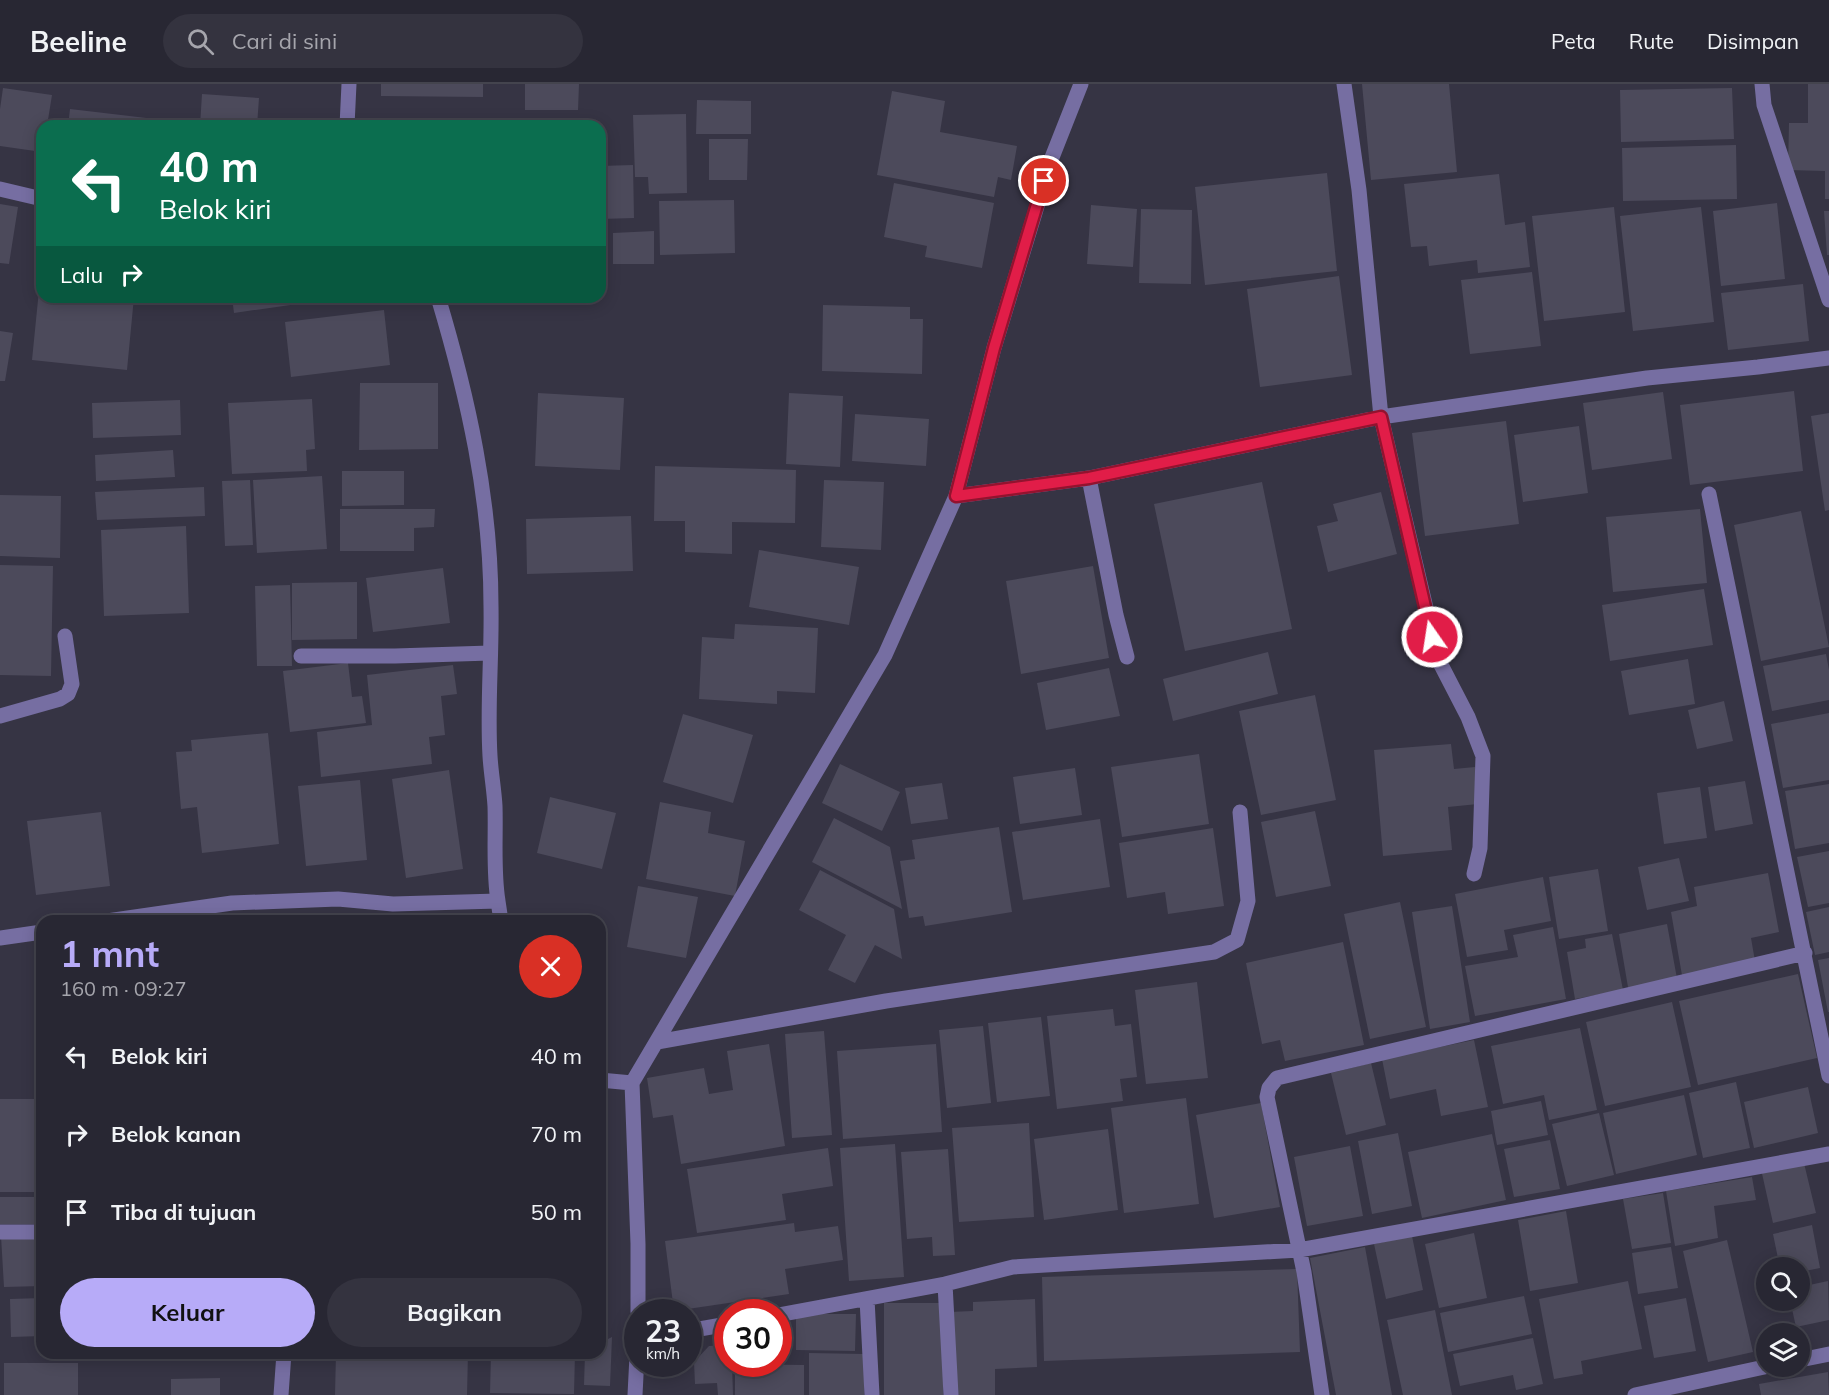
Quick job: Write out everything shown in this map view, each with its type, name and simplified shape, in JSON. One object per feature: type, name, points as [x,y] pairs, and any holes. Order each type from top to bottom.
[{"type":"street","points":[[347,120],[349,84]]},
{"type":"street","points":[[638,1299],[632,1083],[885,655],[956,496],[997,337],[1051,160],[1081,84]]},
{"type":"street","points":[[1344,84],[1359,190],[1381,417],[1438,658],[1468,717],[1483,756],[1480,848],[1474,874]]},
{"type":"street","points":[[1762,84],[1764,105],[1829,300]]},
{"type":"street","points":[[0,189],[36,198]]},
{"type":"street","points":[[440,303],[459,369],[479,466],[490,576],[490,756],[495,803],[494,879],[500,915]]},
{"type":"street","points":[[956,496],[1089,478],[1381,417],[1647,378],[1829,358]]},
{"type":"street","points":[[1089,478],[1116,615],[1127,657]]},
{"type":"street","points":[[1709,494],[1829,1077]]},
{"type":"street","points":[[0,716],[60,699],[68,694],[72,684],[65,636]]},
{"type":"street","points":[[301,656],[490,653]]},
{"type":"street","points":[[657,1042],[886,1001],[1214,952],[1237,940],[1248,901],[1240,812]]},
{"type":"street","points":[[149,915],[232,903],[338,899],[393,904],[498,901]]},
{"type":"street","points":[[0,938],[36,933]]},
{"type":"street","points":[[1322,1395],[1299,1250],[1267,1097],[1269,1088],[1277,1078],[1805,953]]},
{"type":"street","points":[[606,1081],[632,1083]]},
{"type":"street","points":[[792,1312],[945,1284],[1013,1267],[1299,1250],[1829,1154]]},
{"type":"street","points":[[0,1232],[36,1232]]},
{"type":"street","points":[[945,1284],[951,1395]]},
{"type":"street","points":[[867,1299],[872,1395]]},
{"type":"street","points":[[1810,1358],[1829,1354]]},
{"type":"street","points":[[281,1395],[284,1359]]},
{"type":"street","points":[[1635,1395],[1756,1369]]},
{"type":"street","points":[[635,1395],[636,1377]]},
{"type":"building","points":[[381,84],[483,84],[483,97],[381,96]]},
{"type":"building","points":[[525,84],[579,84],[578,110],[525,110]]},
{"type":"building","points":[[1362,84],[1449,84],[1457,172],[1371,180]]},
{"type":"building","points":[[1808,84],[1829,84],[1829,199],[1825,199],[1825,171],[1788,170],[1789,123],[1808,123]]},
{"type":"building","points":[[3,88],[52,95],[48,120],[36,120],[36,151],[0,146],[0,109]]},
{"type":"building","points":[[1732,88],[1734,139],[1621,142],[1620,90]]},
{"type":"building","points":[[892,91],[945,101],[940,132],[1017,146],[1011,180],[998,177],[994,197],[877,175]]},
{"type":"building","points":[[202,94],[259,98],[257,120],[200,120]]},
{"type":"building","points":[[697,100],[751,101],[751,134],[696,134]]},
{"type":"building","points":[[70,109],[155,119],[155,120],[69,120]]},
{"type":"building","points":[[686,114],[687,193],[649,194],[648,177],[635,177],[633,115]]},
{"type":"building","points":[[494,118],[539,118],[539,120],[494,120]]},
{"type":"building","points":[[709,139],[748,139],[747,180],[709,180]]},
{"type":"building","points":[[1736,145],[1737,199],[1623,201],[1622,148]]},
{"type":"building","points":[[633,165],[634,218],[606,219],[606,166]]},
{"type":"building","points":[[1327,173],[1337,271],[1205,285],[1195,187]]},
{"type":"building","points":[[1499,174],[1505,225],[1525,222],[1530,267],[1478,273],[1477,260],[1429,266],[1427,246],[1411,247],[1404,184]]},
{"type":"building","points":[[894,183],[994,203],[982,268],[925,257],[927,246],[884,237]]},
{"type":"building","points":[[734,200],[735,253],[660,255],[659,201]]},
{"type":"building","points":[[1777,203],[1785,279],[1721,286],[1713,211]]},
{"type":"building","points":[[0,204],[18,207],[9,264],[0,263]]},
{"type":"building","points":[[1091,205],[1137,209],[1133,267],[1087,264]]},
{"type":"building","points":[[1614,207],[1625,312],[1544,321],[1532,216]]},
{"type":"building","points":[[1701,207],[1714,322],[1633,331],[1620,216]]},
{"type":"building","points":[[1141,209],[1192,210],[1191,284],[1139,283]]},
{"type":"building","points":[[1824,211],[1829,211],[1829,255],[1827,255]]},
{"type":"building","points":[[654,231],[654,264],[613,264],[613,233]]},
{"type":"building","points":[[1532,272],[1541,346],[1470,354],[1461,280]]},
{"type":"building","points":[[1339,276],[1352,375],[1260,387],[1247,289]]},
{"type":"building","points":[[1803,284],[1809,341],[1728,350],[1721,293]]},
{"type":"building","points":[[38,303],[133,303],[127,370],[32,360]]},
{"type":"building","points":[[233,303],[304,303],[234,313]]},
{"type":"building","points":[[823,305],[910,307],[910,319],[923,319],[922,374],[822,371]]},
{"type":"building","points":[[384,310],[390,365],[291,377],[285,322]]},
{"type":"building","points":[[0,331],[13,333],[5,381],[0,381]]},
{"type":"building","points":[[360,383],[438,383],[438,449],[359,450]]},
{"type":"building","points":[[1794,391],[1803,471],[1690,485],[1680,405]]},
{"type":"building","points":[[1663,392],[1672,459],[1592,470],[1583,403]]},
{"type":"building","points":[[538,393],[624,398],[620,470],[535,466]]},
{"type":"building","points":[[789,393],[843,396],[840,467],[786,464]]},
{"type":"building","points":[[312,399],[315,449],[306,450],[307,471],[232,474],[228,403]]},
{"type":"building","points":[[180,400],[181,435],[93,438],[92,403]]},
{"type":"building","points":[[1829,413],[1829,510],[1825,511],[1811,416]]},
{"type":"building","points":[[855,414],[929,419],[926,466],[852,461]]},
{"type":"building","points":[[1506,421],[1519,524],[1425,536],[1412,433]]},
{"type":"building","points":[[1579,426],[1588,493],[1523,502],[1514,435]]},
{"type":"building","points":[[173,450],[175,477],[96,481],[95,455]]},
{"type":"building","points":[[655,466],[796,470],[795,523],[732,522],[732,554],[685,552],[685,521],[654,521]]},
{"type":"building","points":[[342,471],[404,471],[404,505],[342,506]]},
{"type":"building","points":[[322,476],[327,549],[257,553],[253,480]]},
{"type":"building","points":[[250,480],[253,545],[225,546],[222,481]]},
{"type":"building","points":[[824,480],[884,482],[881,550],[821,547]]},
{"type":"building","points":[[1262,482],[1292,629],[1185,651],[1154,504]]},
{"type":"building","points":[[204,487],[205,516],[97,520],[95,492]]},
{"type":"building","points":[[1381,492],[1397,554],[1328,572],[1317,526],[1338,521],[1333,504]]},
{"type":"building","points":[[0,495],[61,496],[60,558],[0,556]]},
{"type":"building","points":[[340,509],[435,509],[434,527],[414,528],[414,551],[340,551]]},
{"type":"building","points":[[1700,509],[1707,583],[1613,592],[1606,517]]},
{"type":"building","points":[[1801,511],[1829,647],[1761,661],[1734,525]]},
{"type":"building","points":[[631,516],[633,571],[527,574],[526,519]]},
{"type":"building","points":[[186,526],[189,613],[104,616],[101,530]]},
{"type":"building","points":[[759,550],[859,567],[849,625],[749,607]]},
{"type":"building","points":[[0,565],[53,566],[51,676],[0,675]]},
{"type":"building","points":[[1093,566],[1109,658],[1021,674],[1006,581]]},
{"type":"building","points":[[443,568],[450,623],[373,632],[366,578]]},
{"type":"building","points":[[357,582],[357,639],[292,640],[292,583]]},
{"type":"building","points":[[290,585],[292,666],[257,666],[255,586]]},
{"type":"building","points":[[1704,589],[1713,645],[1610,661],[1602,605]]},
{"type":"building","points":[[735,624],[818,628],[815,693],[777,691],[777,704],[699,699],[702,637],[734,639]]},
{"type":"building","points":[[1268,652],[1278,694],[1173,721],[1163,679]]},
{"type":"building","points":[[1826,654],[1829,670],[1829,700],[1772,711],[1763,666]]},
{"type":"building","points":[[1688,659],[1695,704],[1629,715],[1621,671]]},
{"type":"building","points":[[348,663],[352,697],[362,696],[366,723],[290,732],[283,671]]},
{"type":"building","points":[[453,665],[457,694],[441,696],[445,735],[429,737],[432,764],[321,777],[317,732],[372,725],[367,675]]},
{"type":"building","points":[[1109,668],[1120,716],[1046,730],[1037,683]]},
{"type":"building","points":[[1315,695],[1336,800],[1261,815],[1239,711]]},
{"type":"building","points":[[1724,701],[1733,741],[1697,749],[1688,710]]},
{"type":"building","points":[[1829,713],[1829,780],[1783,788],[1771,724]]},
{"type":"building","points":[[683,714],[753,735],[733,803],[663,782]]},
{"type":"building","points":[[268,733],[279,844],[202,853],[197,807],[181,809],[176,752],[192,751],[191,740]]},
{"type":"building","points":[[1451,744],[1454,769],[1475,767],[1478,804],[1448,807],[1452,850],[1383,856],[1374,750]]},
{"type":"building","points":[[1199,754],[1209,824],[1122,837],[1111,767]]},
{"type":"building","points":[[840,764],[900,792],[882,831],[822,803]]},
{"type":"building","points":[[1075,768],[1082,815],[1020,824],[1013,777]]},
{"type":"building","points":[[449,770],[463,869],[406,878],[392,779]]},
{"type":"building","points":[[360,780],[367,860],[306,866],[298,786]]},
{"type":"building","points":[[1745,781],[1753,824],[1715,831],[1708,787]]},
{"type":"building","points":[[942,783],[948,819],[911,824],[905,788]]},
{"type":"building","points":[[1829,784],[1829,843],[1795,849],[1785,791]]},
{"type":"building","points":[[1700,787],[1707,838],[1664,844],[1657,793]]},
{"type":"building","points":[[550,797],[616,813],[602,869],[537,853]]},
{"type":"building","points":[[660,802],[711,812],[708,833],[745,841],[735,896],[646,879]]},
{"type":"building","points":[[1315,811],[1331,886],[1276,897],[1261,822]]},
{"type":"building","points":[[101,812],[110,886],[36,895],[27,821]]},
{"type":"building","points":[[834,818],[890,847],[902,909],[812,862]]},
{"type":"building","points":[[1100,819],[1110,887],[1023,900],[1012,832]]},
{"type":"building","points":[[999,827],[1012,912],[925,926],[923,916],[909,918],[900,861],[915,859],[912,840]]},
{"type":"building","points":[[1213,828],[1224,906],[1168,914],[1165,892],[1127,898],[1119,843]]},
{"type":"building","points":[[1829,851],[1829,903],[1808,907],[1797,857]]},
{"type":"building","points":[[1679,858],[1689,901],[1647,910],[1638,867]]},
{"type":"building","points":[[1598,869],[1608,931],[1559,939],[1549,877]]},
{"type":"building","points":[[820,870],[894,909],[902,959],[875,945],[855,983],[828,970],[846,935],[799,910]]},
{"type":"building","points":[[1768,873],[1779,932],[1751,938],[1756,967],[1683,981],[1671,912],[1697,906],[1694,887]]},
{"type":"building","points":[[1543,877],[1551,921],[1504,930],[1508,950],[1467,957],[1455,894]]},
{"type":"building","points":[[638,886],[698,897],[686,958],[627,947]]},
{"type":"building","points":[[1400,902],[1426,1027],[1370,1039],[1344,914]]},
{"type":"building","points":[[1452,906],[1470,1022],[1430,1029],[1412,912]]},
{"type":"building","points":[[1829,907],[1829,952],[1815,955],[1806,912]]},
{"type":"building","points":[[1667,924],[1678,984],[1629,993],[1619,934]]},
{"type":"building","points":[[1553,927],[1566,999],[1475,1016],[1465,966],[1518,957],[1513,935]]},
{"type":"building","points":[[1612,934],[1623,990],[1575,999],[1567,952],[1586,948],[1585,939]]},
{"type":"building","points":[[1343,942],[1364,1045],[1285,1061],[1280,1040],[1262,1044],[1246,963]]},
{"type":"building","points":[[1829,958],[1829,1012],[1828,1012],[1818,960]]},
{"type":"building","points":[[1798,974],[1817,1058],[1698,1085],[1679,1001]]},
{"type":"building","points":[[1197,982],[1208,1078],[1146,1084],[1135,990]]},
{"type":"building","points":[[1672,1002],[1691,1087],[1605,1106],[1586,1022]]},
{"type":"building","points":[[1113,1009],[1115,1026],[1131,1024],[1137,1077],[1120,1079],[1123,1101],[1057,1109],[1047,1016]]},
{"type":"building","points":[[1041,1017],[1050,1096],[997,1102],[988,1023]]},
{"type":"building","points":[[983,1026],[991,1103],[947,1108],[939,1030]]},
{"type":"building","points":[[1580,1028],[1597,1110],[1549,1120],[1544,1095],[1503,1104],[1491,1046]]},
{"type":"building","points":[[824,1031],[832,1135],[792,1138],[785,1034]]},
{"type":"building","points":[[1474,1040],[1488,1107],[1441,1116],[1436,1089],[1390,1099],[1382,1059]]},
{"type":"building","points":[[769,1044],[785,1146],[681,1164],[673,1115],[653,1118],[647,1078],[704,1068],[709,1094],[733,1090],[727,1051]]},
{"type":"building","points":[[936,1044],[942,1132],[843,1139],[837,1051]]},
{"type":"building","points":[[1371,1063],[1386,1125],[1346,1135],[1331,1073]]},
{"type":"building","points":[[1736,1082],[1750,1148],[1703,1158],[1689,1093]]},
{"type":"building","points":[[1808,1087],[1818,1133],[1754,1148],[1744,1102]]},
{"type":"building","points":[[1684,1095],[1697,1155],[1616,1174],[1603,1113]]},
{"type":"building","points":[[1186,1098],[1199,1204],[1124,1213],[1111,1108]]},
{"type":"building","points":[[0,1099],[36,1099],[36,1192],[0,1192]]},
{"type":"building","points":[[1541,1101],[1548,1135],[1497,1145],[1491,1111]]},
{"type":"building","points":[[1261,1103],[1280,1207],[1214,1218],[1196,1115]]},
{"type":"building","points":[[1599,1113],[1614,1175],[1567,1186],[1552,1124]]},
{"type":"building","points":[[1029,1123],[1034,1217],[959,1222],[952,1128]]},
{"type":"building","points":[[1108,1129],[1118,1210],[1044,1220],[1034,1139]]},
{"type":"building","points":[[1398,1133],[1412,1206],[1372,1214],[1358,1141]]},
{"type":"building","points":[[1492,1134],[1506,1200],[1422,1218],[1408,1152]]},
{"type":"building","points":[[1550,1140],[1560,1189],[1514,1197],[1504,1149]]},
{"type":"building","points":[[895,1144],[904,1277],[849,1281],[840,1148]]},
{"type":"building","points":[[1350,1146],[1363,1216],[1307,1226],[1294,1157]]},
{"type":"building","points":[[828,1148],[833,1186],[782,1194],[786,1220],[697,1233],[687,1169]]},
{"type":"building","points":[[948,1149],[955,1255],[933,1256],[932,1237],[907,1239],[901,1152]]},
{"type":"building","points":[[1803,1159],[1816,1213],[1773,1223],[1761,1169]]},
{"type":"building","points":[[1752,1177],[1756,1200],[1714,1206],[1718,1238],[1675,1246],[1666,1191]]},
{"type":"building","points":[[1663,1193],[1671,1243],[1632,1249],[1623,1199]]},
{"type":"building","points":[[0,1197],[36,1197],[36,1224],[0,1224]]},
{"type":"building","points":[[1566,1211],[1578,1283],[1530,1291],[1518,1220]]},
{"type":"building","points":[[794,1223],[795,1232],[838,1226],[843,1260],[785,1269],[789,1294],[755,1299],[714,1299],[714,1305],[702,1307],[702,1299],[672,1299],[665,1241]]},
{"type":"building","points":[[1812,1225],[1820,1268],[1810,1270],[1810,1257],[1778,1257],[1773,1234]]},
{"type":"building","points":[[1474,1233],[1487,1298],[1439,1308],[1425,1244]]},
{"type":"building","points":[[36,1234],[36,1286],[4,1287],[1,1236]]},
{"type":"building","points":[[1412,1236],[1423,1290],[1386,1299],[1374,1244]]},
{"type":"building","points":[[1727,1240],[1753,1352],[1708,1362],[1683,1251]]},
{"type":"building","points":[[1365,1247],[1392,1395],[1336,1395],[1310,1258]]},
{"type":"building","points":[[1671,1247],[1678,1288],[1638,1294],[1632,1253]]},
{"type":"building","points":[[1297,1269],[1300,1352],[1044,1361],[1042,1277]]},
{"type":"building","points":[[1628,1281],[1642,1349],[1581,1361],[1583,1374],[1554,1379],[1539,1299]]},
{"type":"building","points":[[1828,1281],[1829,1320],[1810,1324],[1795,1323],[1792,1311],[1810,1311],[1810,1285]]},
{"type":"building","points":[[1524,1296],[1532,1334],[1448,1352],[1440,1313]]},
{"type":"building","points":[[36,1298],[36,1336],[11,1337],[10,1299]]},
{"type":"building","points":[[1686,1298],[1696,1351],[1654,1358],[1644,1306]]},
{"type":"building","points":[[1035,1299],[1037,1367],[995,1369],[995,1395],[952,1395],[949,1312],[973,1311],[973,1302]]},
{"type":"building","points":[[884,1303],[944,1303],[943,1395],[884,1395]]},
{"type":"building","points":[[1435,1310],[1452,1395],[1403,1395],[1387,1320]]},
{"type":"building","points":[[796,1314],[856,1314],[855,1351],[796,1350]]},
{"type":"building","points":[[612,1337],[610,1386],[584,1385],[585,1359],[606,1359],[606,1340]]},
{"type":"building","points":[[1533,1338],[1543,1384],[1516,1390],[1513,1375],[1460,1386],[1453,1354]]},
{"type":"building","points":[[709,1346],[714,1346],[714,1377],[732,1377],[733,1395],[718,1395],[717,1383],[695,1384],[695,1377],[702,1377],[702,1353]]},
{"type":"building","points":[[809,1353],[864,1354],[864,1395],[809,1395]]},
{"type":"building","points":[[336,1359],[468,1359],[467,1395],[335,1395]]},
{"type":"building","points":[[491,1359],[575,1359],[574,1394],[490,1393]]},
{"type":"building","points":[[4,1363],[78,1363],[78,1395],[4,1395]]},
{"type":"building","points":[[792,1365],[804,1365],[804,1395],[735,1395],[735,1377],[792,1377]]},
{"type":"building","points":[[1828,1372],[1829,1395],[1761,1395],[1759,1384],[1810,1377],[1810,1375]]},
{"type":"building","points":[[220,1378],[220,1395],[171,1395],[171,1379]]},
{"type":"route","points":[[1044,181],[994,348],[956,496],[1089,478],[1381,417],[1432,637]]}]
